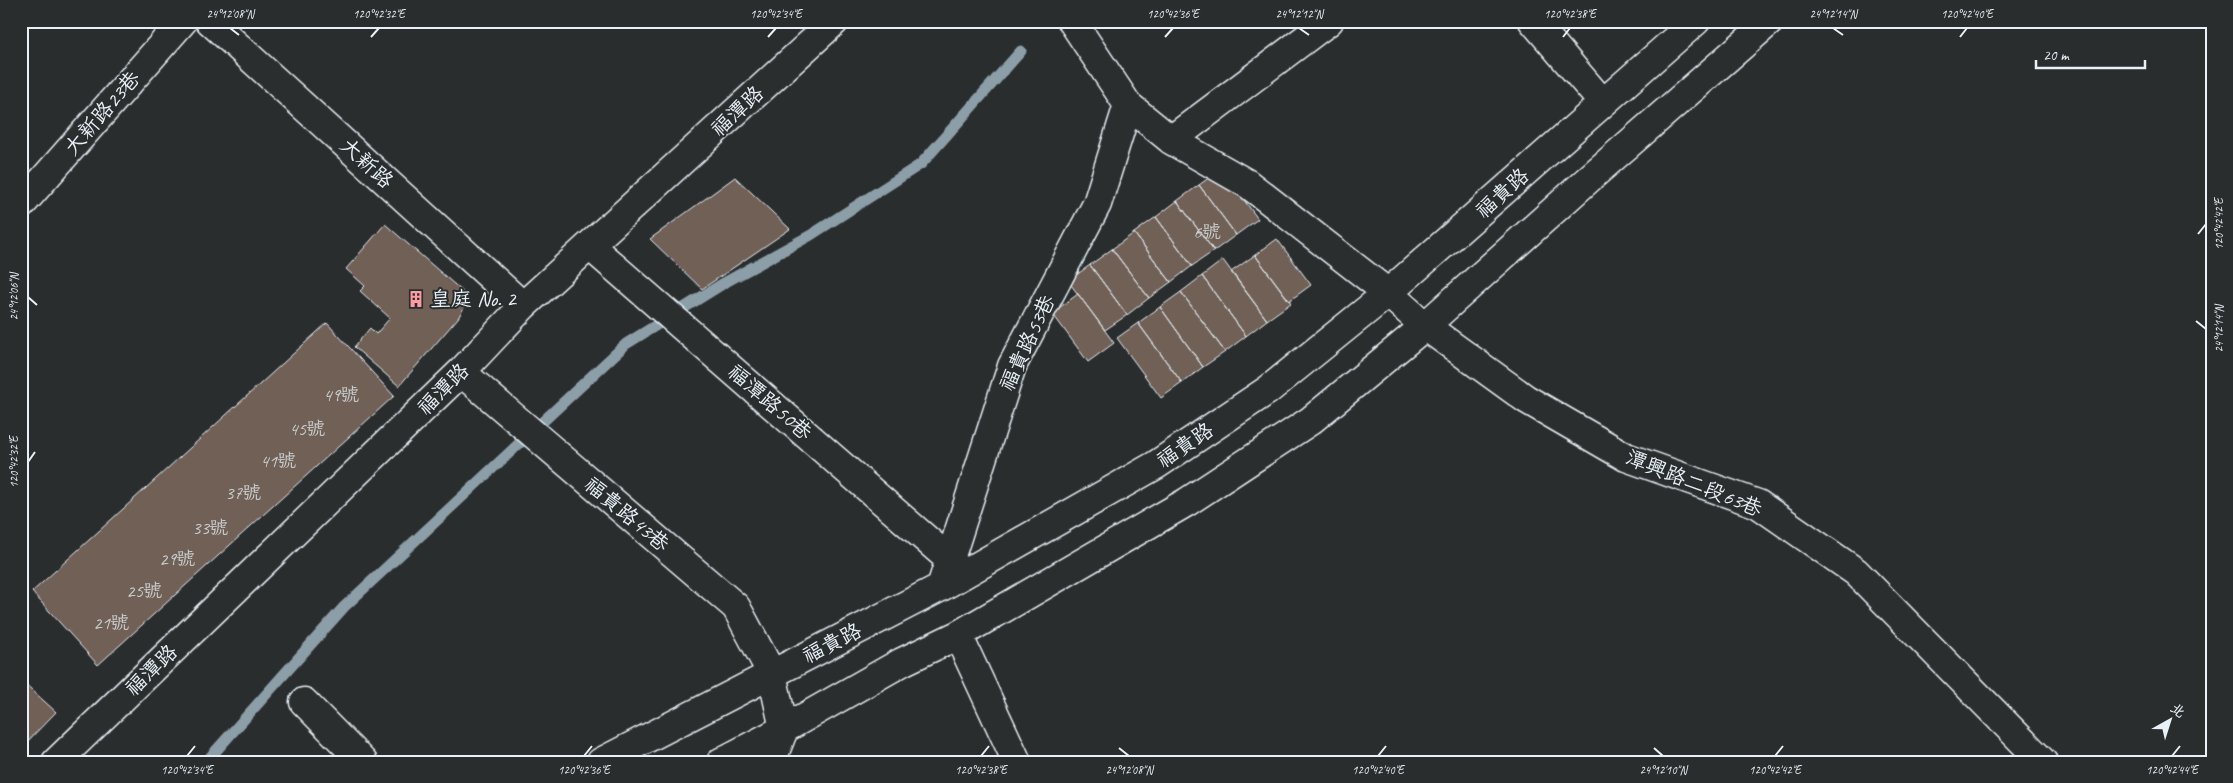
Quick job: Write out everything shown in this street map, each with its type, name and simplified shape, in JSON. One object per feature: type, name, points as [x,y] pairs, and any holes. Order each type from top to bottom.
[{"type":"street","name":"大新路23巷","points":[[21,205],[182,21]]},
{"type":"street","name":"大新路","points":[[210,21],[523,306]]},
{"type":"street","name":"福潭路","points":[[56,762],[461,372],[523,306],[835,21]]},
{"type":"street","name":"潭興路二段63巷","points":[[1072,21],[1128,105],[1171,140],[1248,184],[1388,293],[1425,326],[1526,399],[1626,457],[1758,504],[1856,572],[2043,762]]},
{"type":"street","points":[[1171,140],[1329,21]]},
{"type":"street","points":[[1534,21],[1603,103]]},
{"type":"street","name":"福貴路","points":[[601,762],[941,587],[1156,465],[1268,390],[1388,293],[1696,21]]},
{"type":"street","points":[[721,762],[784,729],[902,662],[958,635],[1187,502],[1310,421],[1425,326],[1592,176],[1770,21]]},
{"type":"street","name":"福貴路53巷","points":[[941,587],[1012,366],[1097,204],[1128,105]]},
{"type":"street","name":"福潭路50巷","points":[[590,246],[949,559]]},
{"type":"street","name":"福貴路43巷","points":[[461,372],[736,607],[772,674],[784,729]]},
{"type":"street","points":[[958,635],[1017,762]]},
{"type":"street","points":[[304,702],[363,762]]},
{"type":"street","points":[[771,762],[784,729]]},
{"type":"building","points":[[1221,169],[1258,219],[1236,235],[1199,185]]},
{"type":"building","points":[[735,177],[790,229],[702,289],[650,239]]},
{"type":"building","points":[[1199,185],[1236,235],[1214,251],[1177,201]]},
{"type":"building","points":[[1177,201],[1214,251],[1192,266],[1156,217]]},
{"type":"building","points":[[1156,217],[1192,266],[1171,282],[1134,233]]},
{"type":"building","name":"皇庭 No. 2","points":[[385,224],[462,291],[465,306],[458,318],[399,386],[354,347],[370,328],[376,334],[390,318],[360,291],[365,286],[346,269]]},
{"type":"building","points":[[1134,233],[1171,282],[1149,298],[1112,249]]},
{"type":"building","points":[[1277,239],[1311,285],[1289,301],[1255,255]]},
{"type":"building","points":[[1112,249],[1149,298],[1127,315],[1090,265]]},
{"type":"building","points":[[1255,255],[1291,303],[1267,320],[1231,272]]},
{"type":"building","points":[[1223,260],[1267,320],[1246,336],[1202,276]]},
{"type":"building","points":[[1090,265],[1127,315],[1105,330],[1068,281]]},
{"type":"building","points":[[1202,276],[1246,336],[1225,352],[1181,292]]},
{"type":"building","points":[[1181,292],[1225,352],[1203,367],[1160,307]]},
{"type":"building","points":[[1078,294],[1114,343],[1088,362],[1052,313]]},
{"type":"building","points":[[1160,307],[1203,367],[1182,383],[1138,323]]},
{"type":"building","points":[[327,323],[394,396],[98,665],[32,592]]},
{"type":"building","points":[[1138,323],[1182,383],[1161,398],[1117,338]]},
{"type":"building","points":[[21,680],[56,712],[21,748]]},
{"type":"waterway","points":[[206,762],[344,607],[626,344],[724,283],[811,235],[921,164],[1021,51]]},
{"type":"place","name":"皇庭 No. 2","points":[[416,299]]}]
